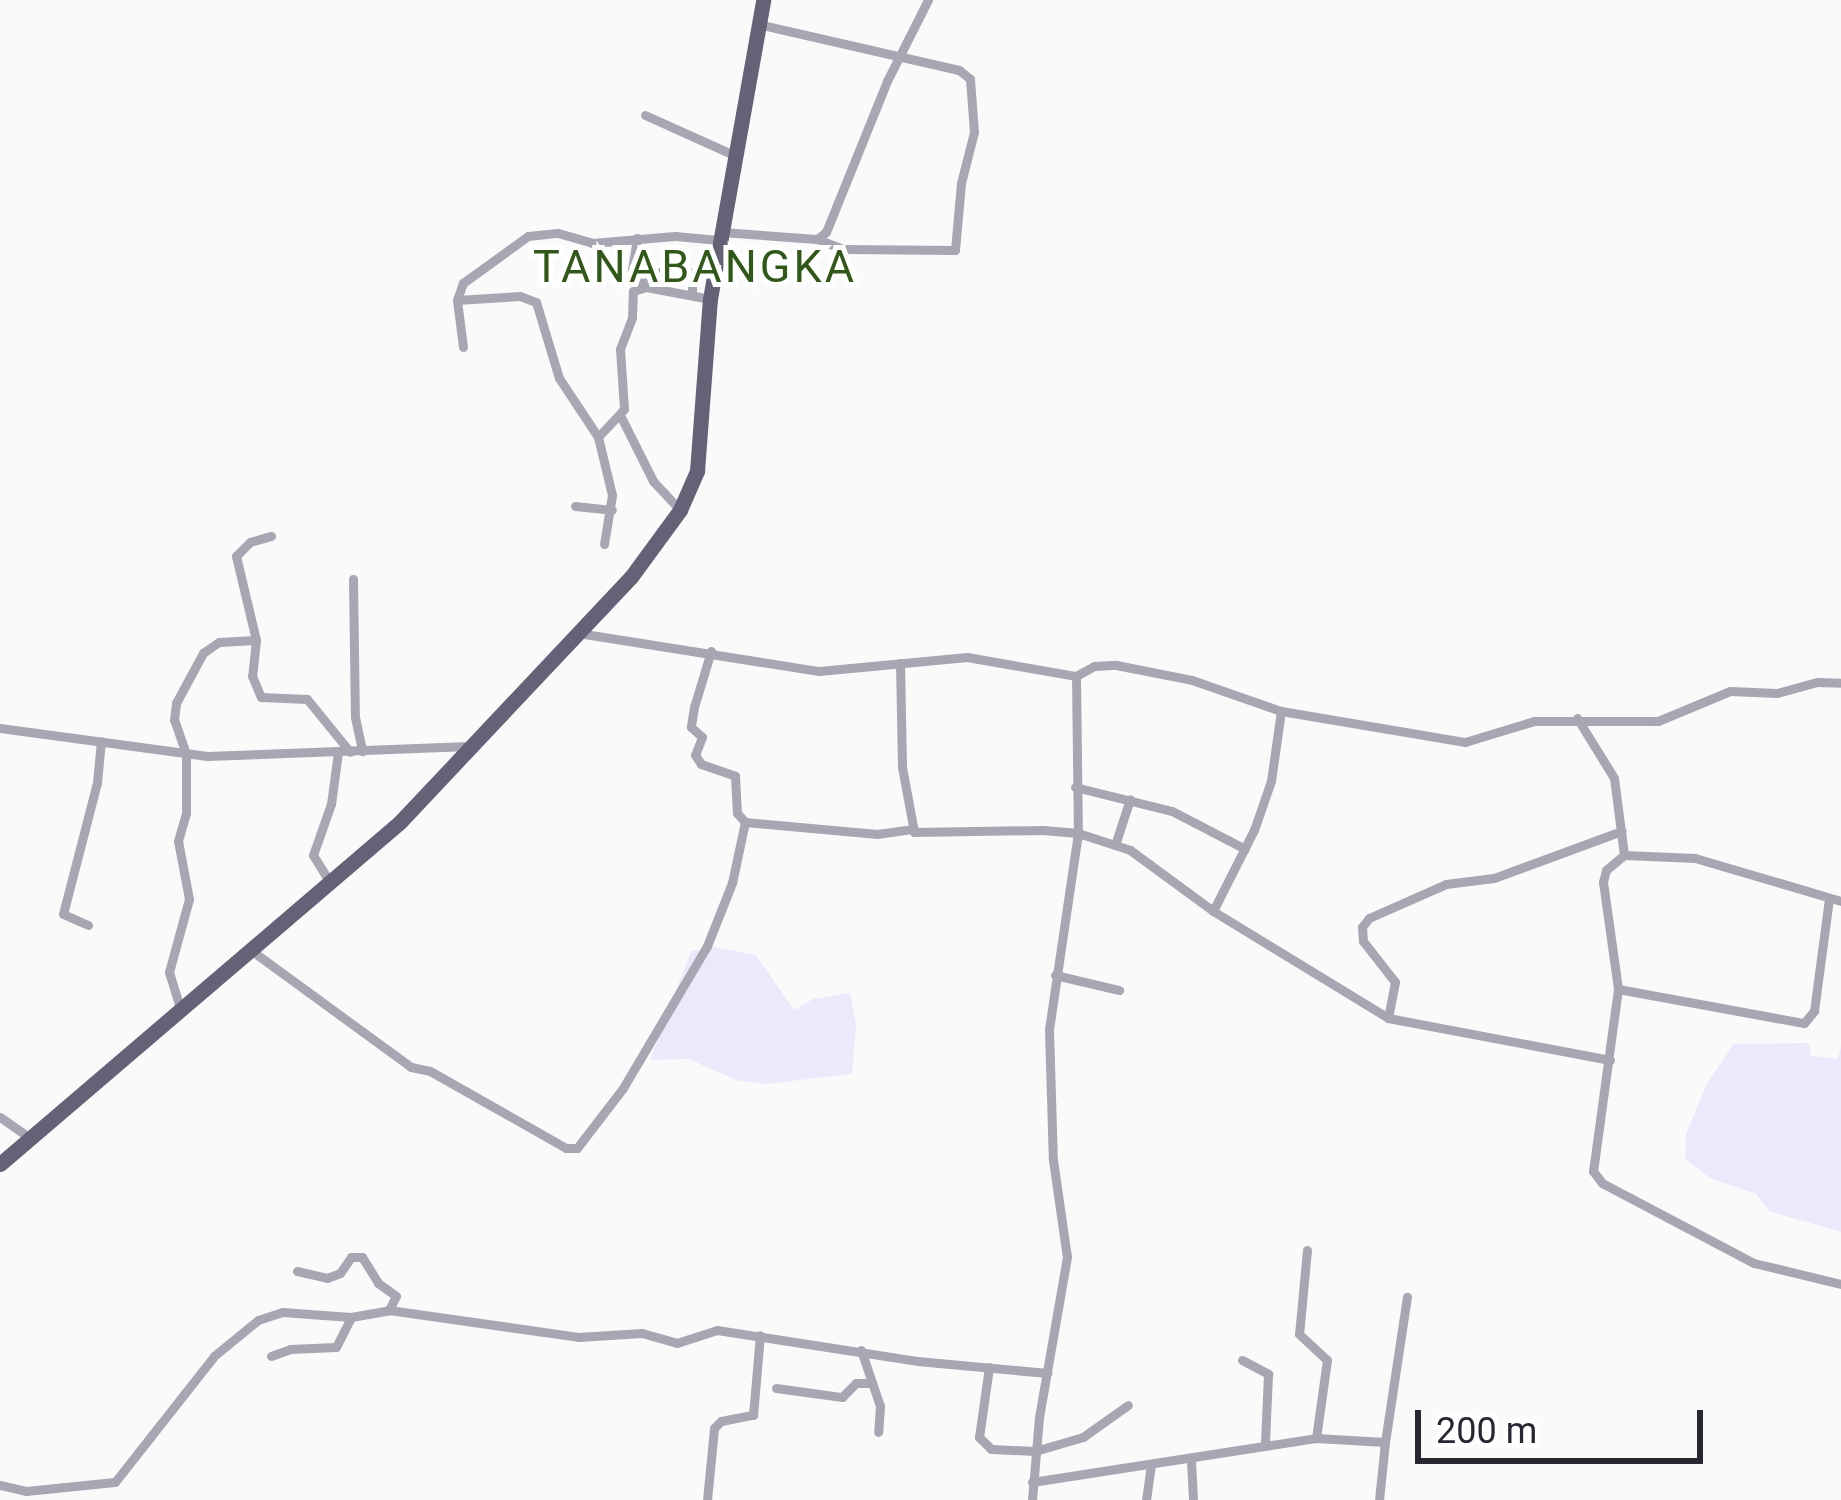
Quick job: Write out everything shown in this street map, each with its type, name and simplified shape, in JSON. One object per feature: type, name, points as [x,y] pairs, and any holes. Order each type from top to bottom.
[{"type":"main road","points":[[0,1163],[400,822],[631,577],[680,510],[697,471],[710,299],[762,0]]},
{"type":"street","points":[[817,239],[829,227],[900,55],[928,0]]},
{"type":"street","points":[[463,347],[457,300],[465,280],[536,233],[563,233],[592,243],[720,236],[817,239],[844,248],[946,252],[956,246],[961,183],[974,132],[970,79],[965,72],[756,24]]},
{"type":"street","points":[[645,115],[738,158]]},
{"type":"street","points":[[638,238],[632,271],[641,286]]},
{"type":"street","points":[[680,510],[653,481],[622,417],[621,335],[632,317],[633,291],[676,263],[692,274],[692,294]]},
{"type":"street","points":[[641,286],[710,299]]},
{"type":"street","points":[[457,300],[520,296],[536,302],[559,378],[598,437],[612,510],[604,544]]},
{"type":"street","points":[[598,437],[622,417]]},
{"type":"street","points":[[574,506],[612,510]]},
{"type":"street","points":[[271,536],[242,548],[235,564],[249,596],[256,640],[256,691],[268,700],[298,695],[313,703],[350,751]]},
{"type":"street","points":[[331,884],[313,854],[350,751],[355,717],[353,579]]},
{"type":"street","points":[[578,633],[819,671],[982,658],[1076,676],[1094,666],[1137,669],[1192,680],[1281,711],[1465,742],[1534,722],[1577,718],[1658,721],[1730,691],[1777,693],[1817,682],[1841,683]]},
{"type":"street","points":[[181,1011],[169,980],[188,908],[178,841],[186,813],[186,754],[174,713],[203,653],[219,643],[256,640]]},
{"type":"street","points":[[711,651],[694,707],[692,728],[702,734],[695,758],[735,776],[737,813],[745,822],[878,834],[911,829],[919,834],[1078,833],[1146,859],[1214,911],[1388,1018],[1610,1060]]},
{"type":"street","points":[[900,663],[902,767],[911,829]]},
{"type":"street","points":[[1032,1500],[1035,1451],[1067,1257],[1053,1160],[1049,1030],[1078,833],[1076,676]]},
{"type":"street","points":[[1214,911],[1245,849],[1270,781],[1281,711]]},
{"type":"street","points":[[1577,718],[1610,766],[1624,855]]},
{"type":"street","points":[[0,728],[186,754],[470,746]]},
{"type":"street","points":[[88,925],[64,914],[97,783],[101,741]]},
{"type":"street","points":[[1075,787],[1172,811],[1245,849]]},
{"type":"street","points":[[1115,845],[1130,800]]},
{"type":"street","points":[[252,951],[411,1067],[430,1071],[566,1148],[577,1148],[623,1088],[707,946],[732,883],[745,822]]},
{"type":"street","points":[[1388,1018],[1395,982],[1363,941],[1362,927],[1370,918],[1446,884],[1494,878],[1622,830]]},
{"type":"street","points":[[1618,989],[1804,1023],[1814,1011],[1835,900],[1695,858],[1624,855],[1606,870],[1603,889],[1618,989],[1592,1153],[1593,1171],[1602,1183],[1754,1263],[1841,1284]]},
{"type":"street","points":[[1055,975],[1119,990]]},
{"type":"street","points":[[0,1117],[30,1138]]},
{"type":"street","points":[[1307,1250],[1299,1334],[1327,1360],[1316,1438]]},
{"type":"street","points":[[297,1271],[327,1278],[340,1273],[351,1257],[366,1258],[374,1278],[395,1296],[389,1310]]},
{"type":"street","points":[[1379,1500],[1407,1297]]},
{"type":"street","points":[[0,1485],[26,1491],[73,1483],[110,1485],[214,1356],[258,1320],[282,1312],[351,1317],[389,1310],[578,1337],[642,1333],[677,1342],[717,1330],[1047,1373]]},
{"type":"street","points":[[271,1356],[336,1347],[351,1317]]},
{"type":"street","points":[[707,1500],[714,1428],[721,1420],[753,1415],[760,1335]]},
{"type":"street","points":[[861,1350],[868,1383],[880,1406],[878,1432]]},
{"type":"street","points":[[1242,1360],[1268,1374],[1265,1443]]},
{"type":"street","points":[[988,1367],[980,1441],[991,1449],[1035,1451],[1093,1433],[1128,1405]]},
{"type":"street","points":[[776,1388],[842,1397],[856,1383],[868,1383]]},
{"type":"street","points":[[1032,1482],[1191,1460],[1265,1443],[1316,1438],[1385,1442]]},
{"type":"street","points":[[1191,1460],[1193,1500]]},
{"type":"street","points":[[1145,1500],[1151,1466]]},
{"type":"shaded area","points":[[714,947],[756,955],[794,1010],[813,999],[850,993],[856,1024],[852,1074],[765,1084],[736,1080],[689,1059],[650,1060],[691,951]]},
{"type":"shaded area","points":[[1809,1043],[1811,1056],[1838,1059],[1841,1046],[1841,1232],[1769,1211],[1756,1194],[1710,1178],[1685,1159],[1686,1134],[1707,1083],[1734,1044]]},
{"type":"district","name":"TANABANGKA","points":[[695,267]]}]
